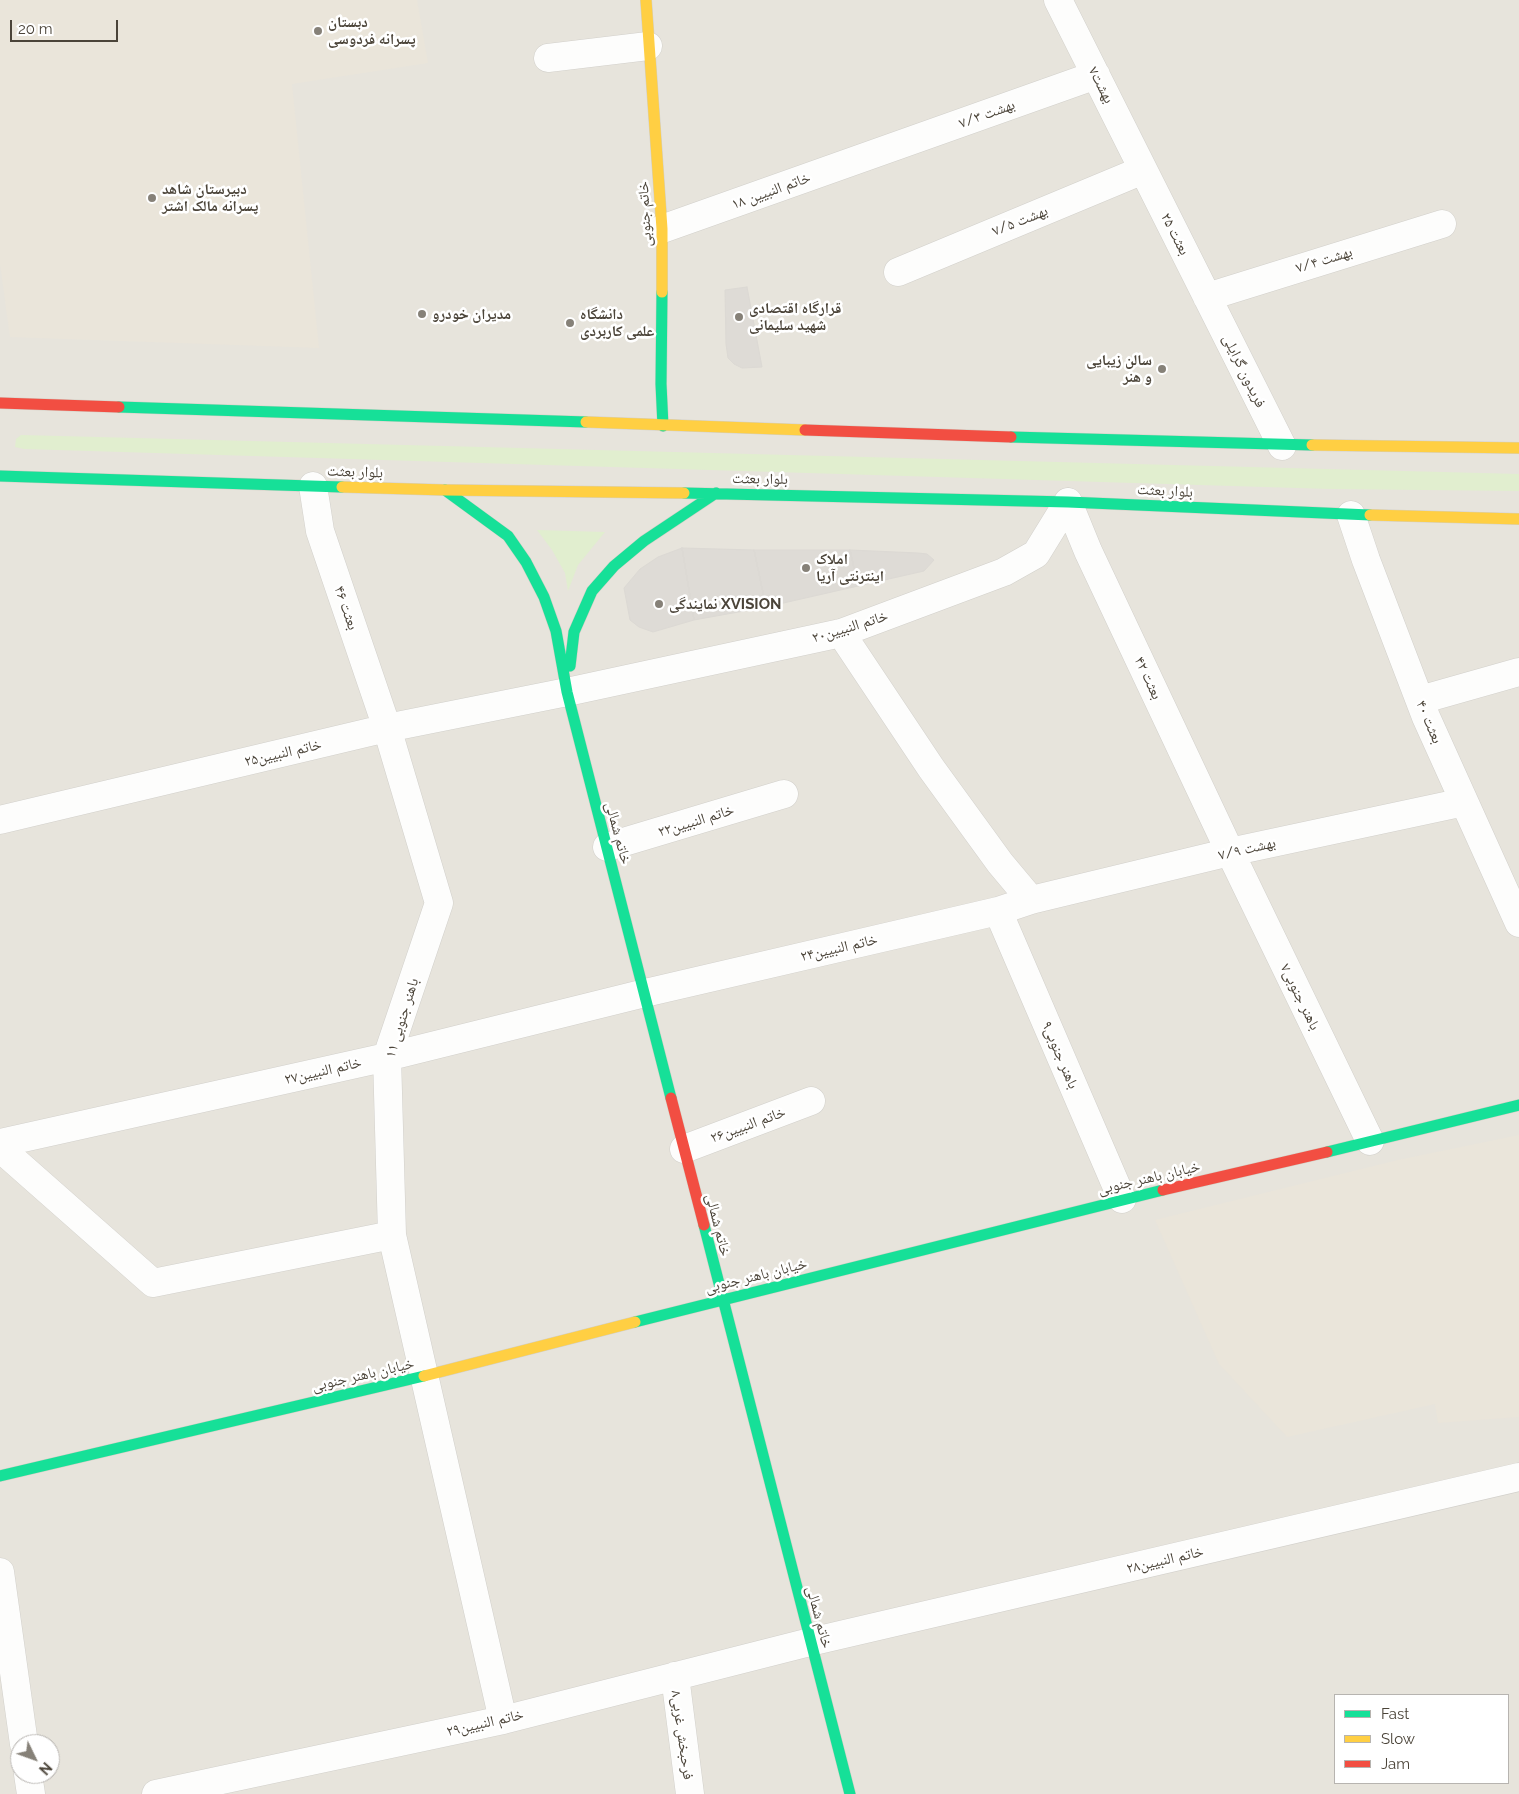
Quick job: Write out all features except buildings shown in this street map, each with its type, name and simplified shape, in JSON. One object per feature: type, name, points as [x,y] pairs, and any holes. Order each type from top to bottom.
[{"type":"street","name":"خاتم جنوبی","points":[[646,0],[662,229],[661,384],[663,426]]},
{"type":"street","name":"بهشت۷","points":[[1058,0],[1143,170]]},
{"type":"street","points":[[548,58],[648,46]]},
{"type":"street","name":"بهشت ۷/۳","points":[[879,152],[1096,75]]},
{"type":"street","name":"خاتم النبیین ۱۸","points":[[662,229],[879,152]]},
{"type":"street","name":"بهشت ۷/۵","points":[[898,272],[1143,170]]},
{"type":"street","name":"بعثت ۲۵","points":[[1143,170],[1207,297]]},
{"type":"street","name":"بهشت ۷/۴","points":[[1207,297],[1442,224]]},
{"type":"street","name":"فریدون گرایلی","points":[[1207,297],[1282,446]]},
{"type":"street","points":[[0,403],[1282,446],[1519,448]]},
{"type":"street","name":"بلوار بعثت","points":[[0,476],[445,490],[716,493],[1068,502],[1351,515],[1519,519]]},
{"type":"street","name":"بعثت ۴۶","points":[[312,486],[320,531],[387,728]]},
{"type":"street","name":"خاتم شمالی","points":[[445,490],[508,536],[526,562],[544,597],[556,631],[566,692],[850,1794]]},
{"type":"street","points":[[566,692],[574,632],[592,591],[614,566],[644,541],[716,493]]},
{"type":"street","name":"خاتم النبیین۲۰","points":[[566,692],[841,633],[1004,572],[1036,554],[1068,502]]},
{"type":"street","name":"بعثت ۴۲","points":[[1068,502],[1088,551],[1230,852]]},
{"type":"street","name":"بعثت ۴۰","points":[[1351,515],[1366,560],[1420,700],[1519,923]]},
{"type":"street","points":[[841,633],[931,768],[1000,863],[1031,900]]},
{"type":"street","points":[[1420,700],[1519,672]]},
{"type":"street","name":"خاتم النبیین۲۵","points":[[0,820],[387,728],[566,692]]},
{"type":"street","name":"باهنر جنوبی ۱۱","points":[[387,728],[439,903],[388,1057],[392,1235],[502,1720]]},
{"type":"street","name":"خاتم النبیین۲۲","points":[[607,847],[784,794]]},
{"type":"street","name":"بهشت ۷/۹","points":[[1031,900],[1230,852],[1464,802]]},
{"type":"street","name":"باهنر جنوبی۷","points":[[1230,852],[1370,1141]]},
{"type":"street","name":"خاتم النبیین۲۴","points":[[645,993],[998,911],[1031,900]]},
{"type":"street","name":"باهنر جنوبی۹","points":[[998,911],[1122,1199]]},
{"type":"street","name":"خاتم النبیین۲۷","points":[[0,1143],[388,1057],[645,993]]},
{"type":"street","name":"خاتم النبیین۲۶","points":[[684,1149],[811,1101]]},
{"type":"street","name":"خیابان باهنر جنوبی","points":[[0,1476],[424,1376],[1122,1199],[1519,1105]]},
{"type":"street","points":[[0,1148],[153,1283],[392,1235]]},
{"type":"street","name":"خاتم النبیین۲۸","points":[[810,1642],[1519,1477]]},
{"type":"street","points":[[0,1572],[3,1614],[22,1734]]},
{"type":"street","name":"خاتم النبیین۲۹","points":[[156,1794],[502,1720],[810,1642]]},
{"type":"street","name":"فرحبخش غربی۸","points":[[675,1676],[690,1794]]},
{"type":"shaded area","points":[[0,0],[1519,0],[1519,1794],[0,1794]]},
{"type":"shaded area","name":"دبیرستان شاهد پسرانه مالک اشتر","points":[[0,0],[417,0],[428,63],[292,84],[319,348],[10,337],[0,264]]},
{"type":"shaded area","points":[[1519,1135],[1519,1417],[1438,1423],[1435,1404],[1287,1437],[1219,1364],[1155,1220],[1398,1160]]},
{"type":"green space","points":[[21,435],[1519,474],[1519,491],[1330,489],[24,449],[15,447],[16,439]]},
{"type":"green space","points":[[537,530],[605,532],[578,565],[568,591],[565,573],[552,550]]},
{"type":"traffic: fast","points":[[662,292],[661,384],[663,426]]},
{"type":"traffic: fast","points":[[119,407],[586,422]]},
{"type":"traffic: fast","points":[[1011,437],[1312,445]]},
{"type":"traffic: fast","points":[[0,476],[342,487]]},
{"type":"traffic: fast","points":[[445,490],[508,536],[526,562],[544,597],[556,631],[567,692],[671,1098]]},
{"type":"traffic: fast","points":[[684,493],[1068,502],[1370,515]]},
{"type":"traffic: fast","points":[[570,666],[574,632],[592,591],[614,566],[644,541],[716,493]]},
{"type":"traffic: fast","points":[[1327,1152],[1519,1105]]},
{"type":"traffic: fast","points":[[635,1322],[1163,1190]]},
{"type":"traffic: fast","points":[[704,1225],[850,1794]]},
{"type":"traffic: fast","points":[[0,1476],[424,1376]]},
{"type":"traffic: slow","points":[[646,0],[662,229],[662,292]]},
{"type":"traffic: slow","points":[[586,422],[805,430]]},
{"type":"traffic: slow","points":[[1312,445],[1519,448]]},
{"type":"traffic: slow","points":[[342,487],[684,493]]},
{"type":"traffic: slow","points":[[1370,515],[1519,519]]},
{"type":"traffic: slow","points":[[424,1376],[635,1322]]},
{"type":"traffic: jam","points":[[0,403],[119,407]]},
{"type":"traffic: jam","points":[[805,430],[1011,437]]},
{"type":"traffic: jam","points":[[671,1098],[704,1225]]},
{"type":"traffic: jam","points":[[1163,1190],[1327,1152]]},
{"type":"place","name":"دبستان پسرانه فردوسی","points":[[318,31]]},
{"type":"place","name":"دبیرستان شاهد پسرانه مالک اشتر","points":[[152,198]]},
{"type":"place","name":"مدیران خودرو","points":[[422,314]]},
{"type":"place","name":"قرارگاه اقتصادی شهید سلیمانی","points":[[739,317]]},
{"type":"place","name":"دانشگاه علمی کاربردی","points":[[570,323]]},
{"type":"place","name":"سالن زیبایی و هنر","points":[[1162,369]]},
{"type":"place","name":"املاک اینترنتی آریا","points":[[806,568]]},
{"type":"place","name":"نمایندگی XVISION","points":[[659,604]]}]
